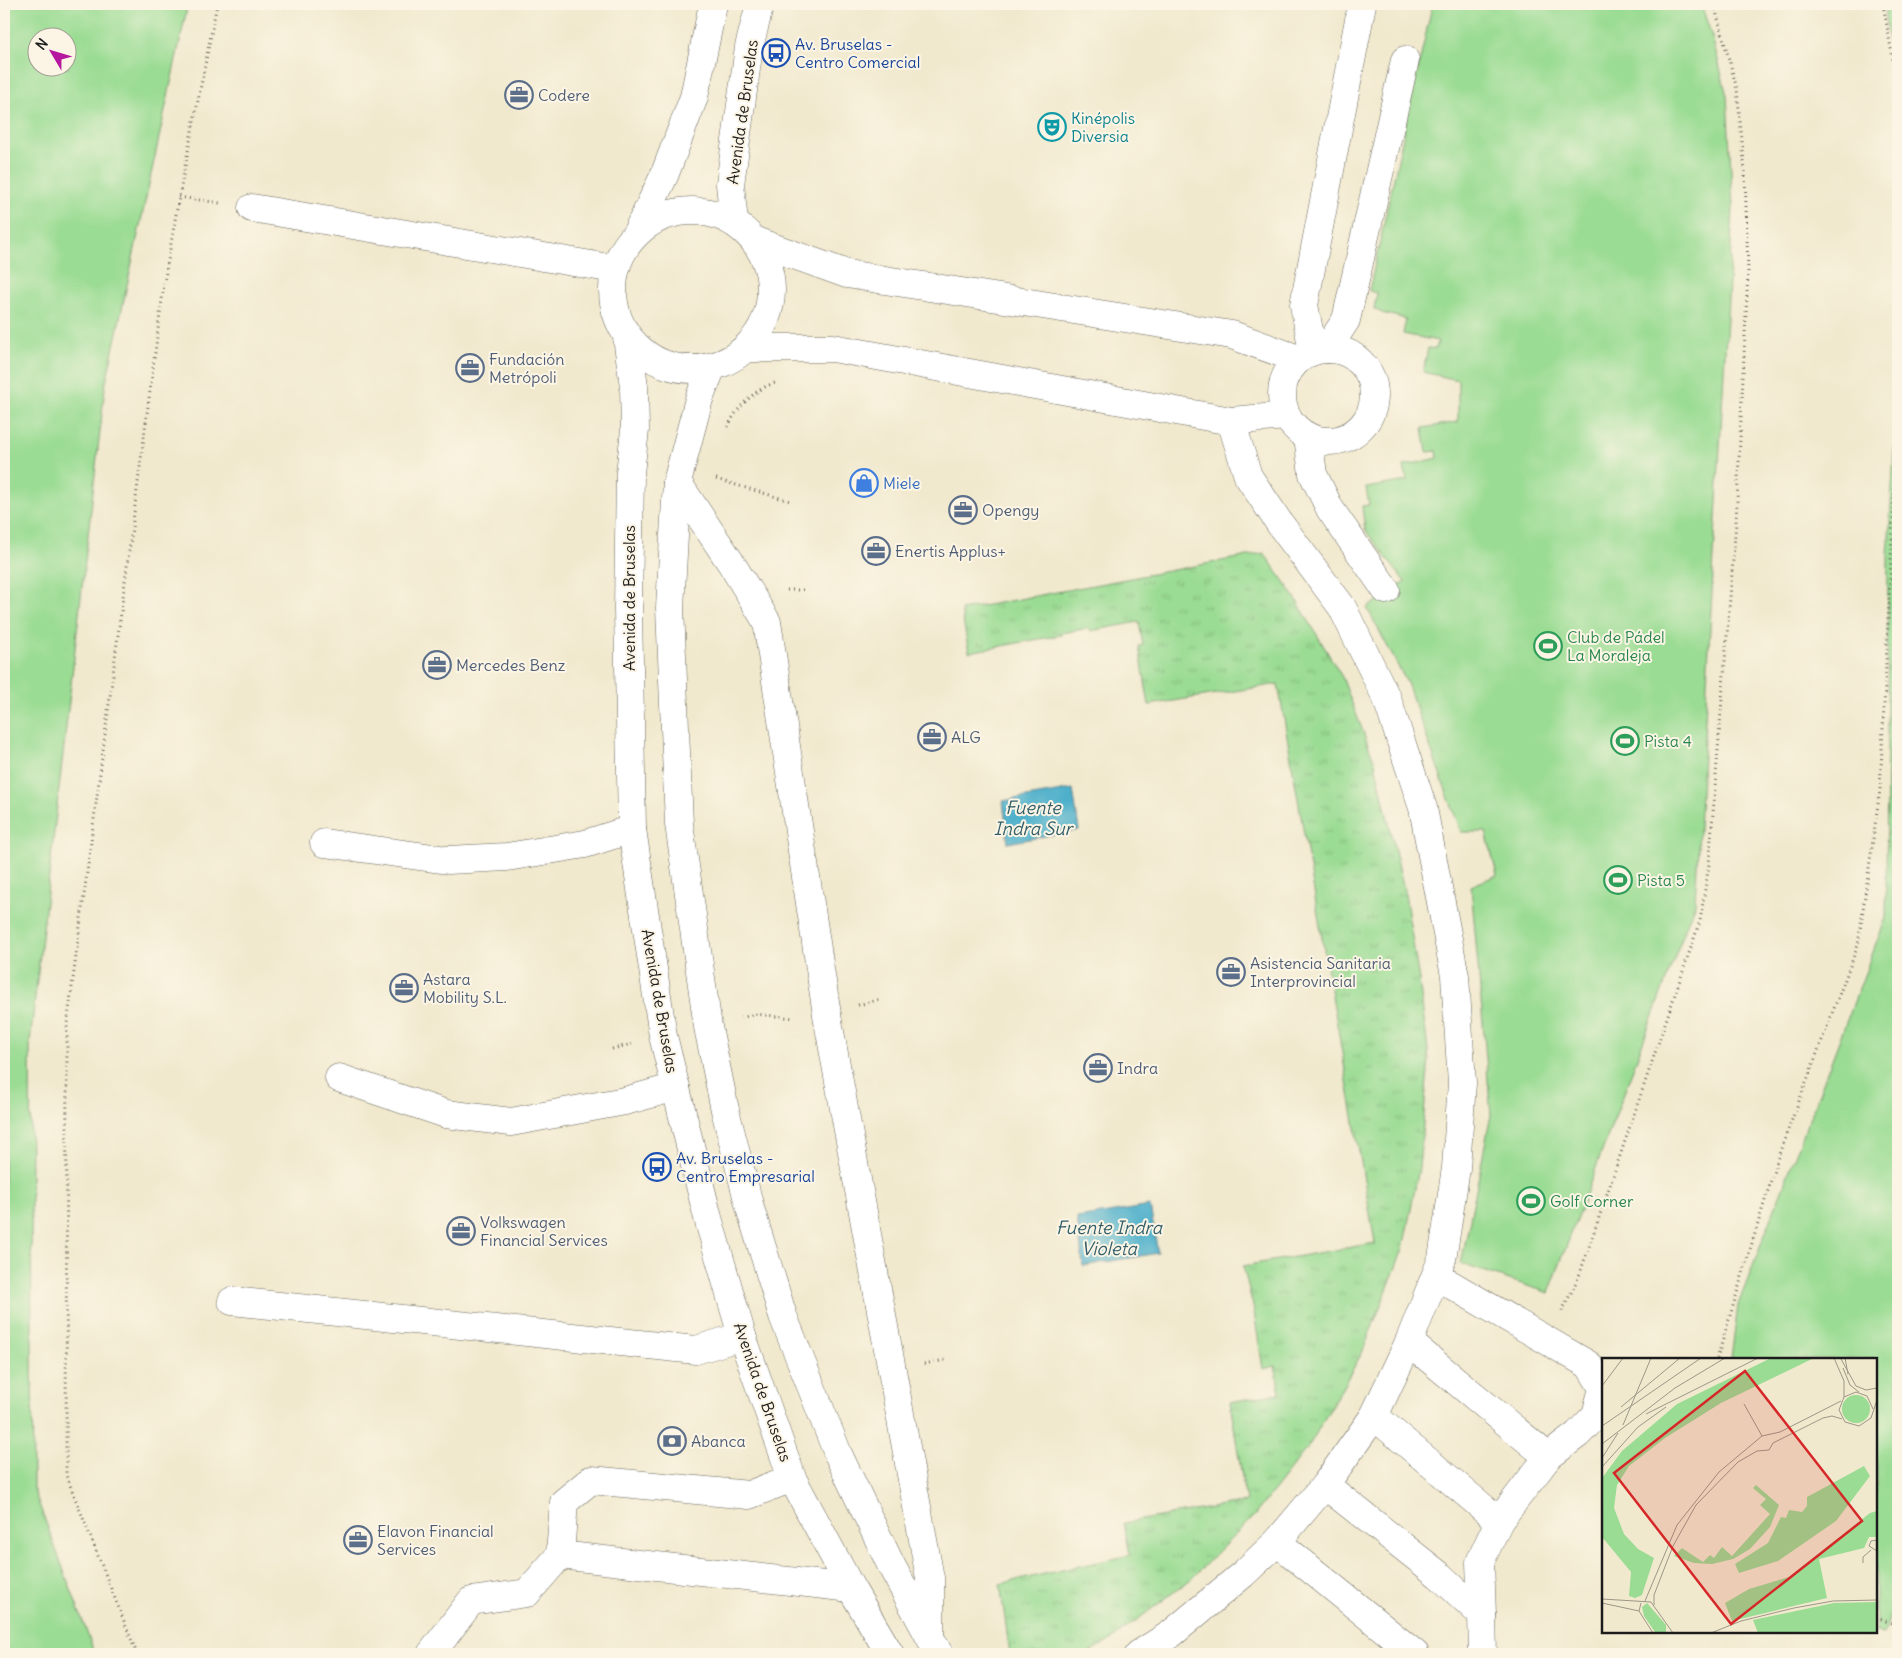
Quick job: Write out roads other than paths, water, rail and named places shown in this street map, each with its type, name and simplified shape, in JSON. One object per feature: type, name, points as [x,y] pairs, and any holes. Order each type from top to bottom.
[{"type":"street","points":[[637,232],[659,218],[684,210],[710,212],[734,222],[755,241],[768,266],[772,296],[764,324],[747,348],[731,360],[712,368],[680,369],[650,359],[627,336],[616,316],[612,292],[614,269],[623,249],[637,232],[664,176],[694,97],[714,4]]},
{"type":"street","name":"Avenida de Bruselas","points":[[734,222],[730,184],[749,47],[760,4]]},
{"type":"street","points":[[1312,353],[1304,306],[1362,4]]},
{"type":"street","points":[[755,241],[846,274],[1232,335],[1312,353],[1342,351],[1356,358],[1366,369],[1372,382],[1373,397],[1370,412],[1363,425],[1351,435],[1337,440],[1322,441],[1308,437],[1296,428],[1286,416],[1282,401],[1283,386],[1288,371],[1312,353],[1346,320],[1405,60]]},
{"type":"street","points":[[252,208],[614,269]]},
{"type":"street","name":"Avenida de Bruselas","points":[[627,336],[634,386],[635,430],[630,473],[628,609],[632,829],[663,1036],[708,1218],[742,1336],[792,1478],[851,1588],[890,1654]]},
{"type":"street","points":[[747,348],[834,348],[1231,421],[1286,416]]},
{"type":"street","points":[[712,368],[698,399],[677,482],[670,608],[680,824],[708,1027],[725,1110],[750,1208],[783,1316],[838,1454],[891,1565],[934,1647]]},
{"type":"street","points":[[1139,1654],[1171,1634],[1243,1574],[1277,1542],[1325,1485],[1374,1416],[1409,1342],[1439,1267],[1456,1168],[1462,1083],[1455,976],[1423,808],[1387,699],[1342,608],[1280,524],[1248,476],[1231,421]]},
{"type":"street","points":[[1308,437],[1312,474],[1330,509],[1386,590]]},
{"type":"street","points":[[677,482],[727,556],[767,622],[828,1022],[930,1578],[934,1647]]},
{"type":"street","points":[[324,843],[448,860],[497,858],[585,844],[632,829]]},
{"type":"street","points":[[339,1078],[446,1114],[511,1122],[625,1101],[676,1087]]},
{"type":"street","points":[[1439,1267],[1548,1341],[1589,1365],[1602,1386]]},
{"type":"street","points":[[232,1302],[696,1350],[742,1336]]},
{"type":"street","points":[[1409,1342],[1548,1457]]},
{"type":"street","points":[[1483,1654],[1480,1562],[1499,1521],[1548,1457],[1578,1434],[1596,1415],[1602,1392]]},
{"type":"street","points":[[1374,1416],[1499,1521]]},
{"type":"street","points":[[431,1654],[471,1601],[528,1593],[560,1555],[564,1502],[591,1480],[749,1496],[792,1478]]},
{"type":"street","points":[[1325,1485],[1439,1575],[1482,1616]]},
{"type":"street","points":[[1277,1542],[1415,1654]]},
{"type":"street","points":[[560,1555],[851,1588]]},
{"type":"water","name":"Fuente Indra Sur","points":[[1073,789],[1079,830],[1008,843],[1003,801]]},
{"type":"water","name":"Fuente Indra Violeta","points":[[1150,1206],[1158,1253],[1083,1266],[1077,1218]]},
{"type":"place","name":"Av. Bruselas - Centro Comercial","points":[[776,53]]},
{"type":"place","name":"Codere","points":[[519,95]]},
{"type":"place","name":"Kinépolis Diversia","points":[[1052,127]]},
{"type":"place","name":"Fundación Metrópoli","points":[[470,368]]},
{"type":"place","name":"Miele","points":[[864,483]]},
{"type":"place","name":"Opengy","points":[[963,510]]},
{"type":"place","name":"Enertis Applus+","points":[[876,551]]},
{"type":"place","name":"Club de Pádel La Moraleja","points":[[1548,646]]},
{"type":"place","name":"Mercedes Benz","points":[[437,665]]},
{"type":"place","name":"ALG","points":[[932,737]]},
{"type":"place","name":"Pista 4","points":[[1625,741]]},
{"type":"place","name":"Pista 5","points":[[1618,880]]},
{"type":"place","name":"Asistencia Sanitaria Interprovincial","points":[[1231,972]]},
{"type":"place","name":"Astara Mobility S.L.","points":[[404,988]]},
{"type":"place","name":"Indra","points":[[1098,1068]]},
{"type":"place","name":"Av. Bruselas - Centro Empresarial","points":[[657,1167]]},
{"type":"place","name":"Golf Corner","points":[[1531,1201]]},
{"type":"place","name":"Volkswagen Financial Services","points":[[461,1231]]},
{"type":"place","name":"Abanca","points":[[672,1441]]},
{"type":"place","name":"Elavon Financial Services","points":[[358,1540]]}]
